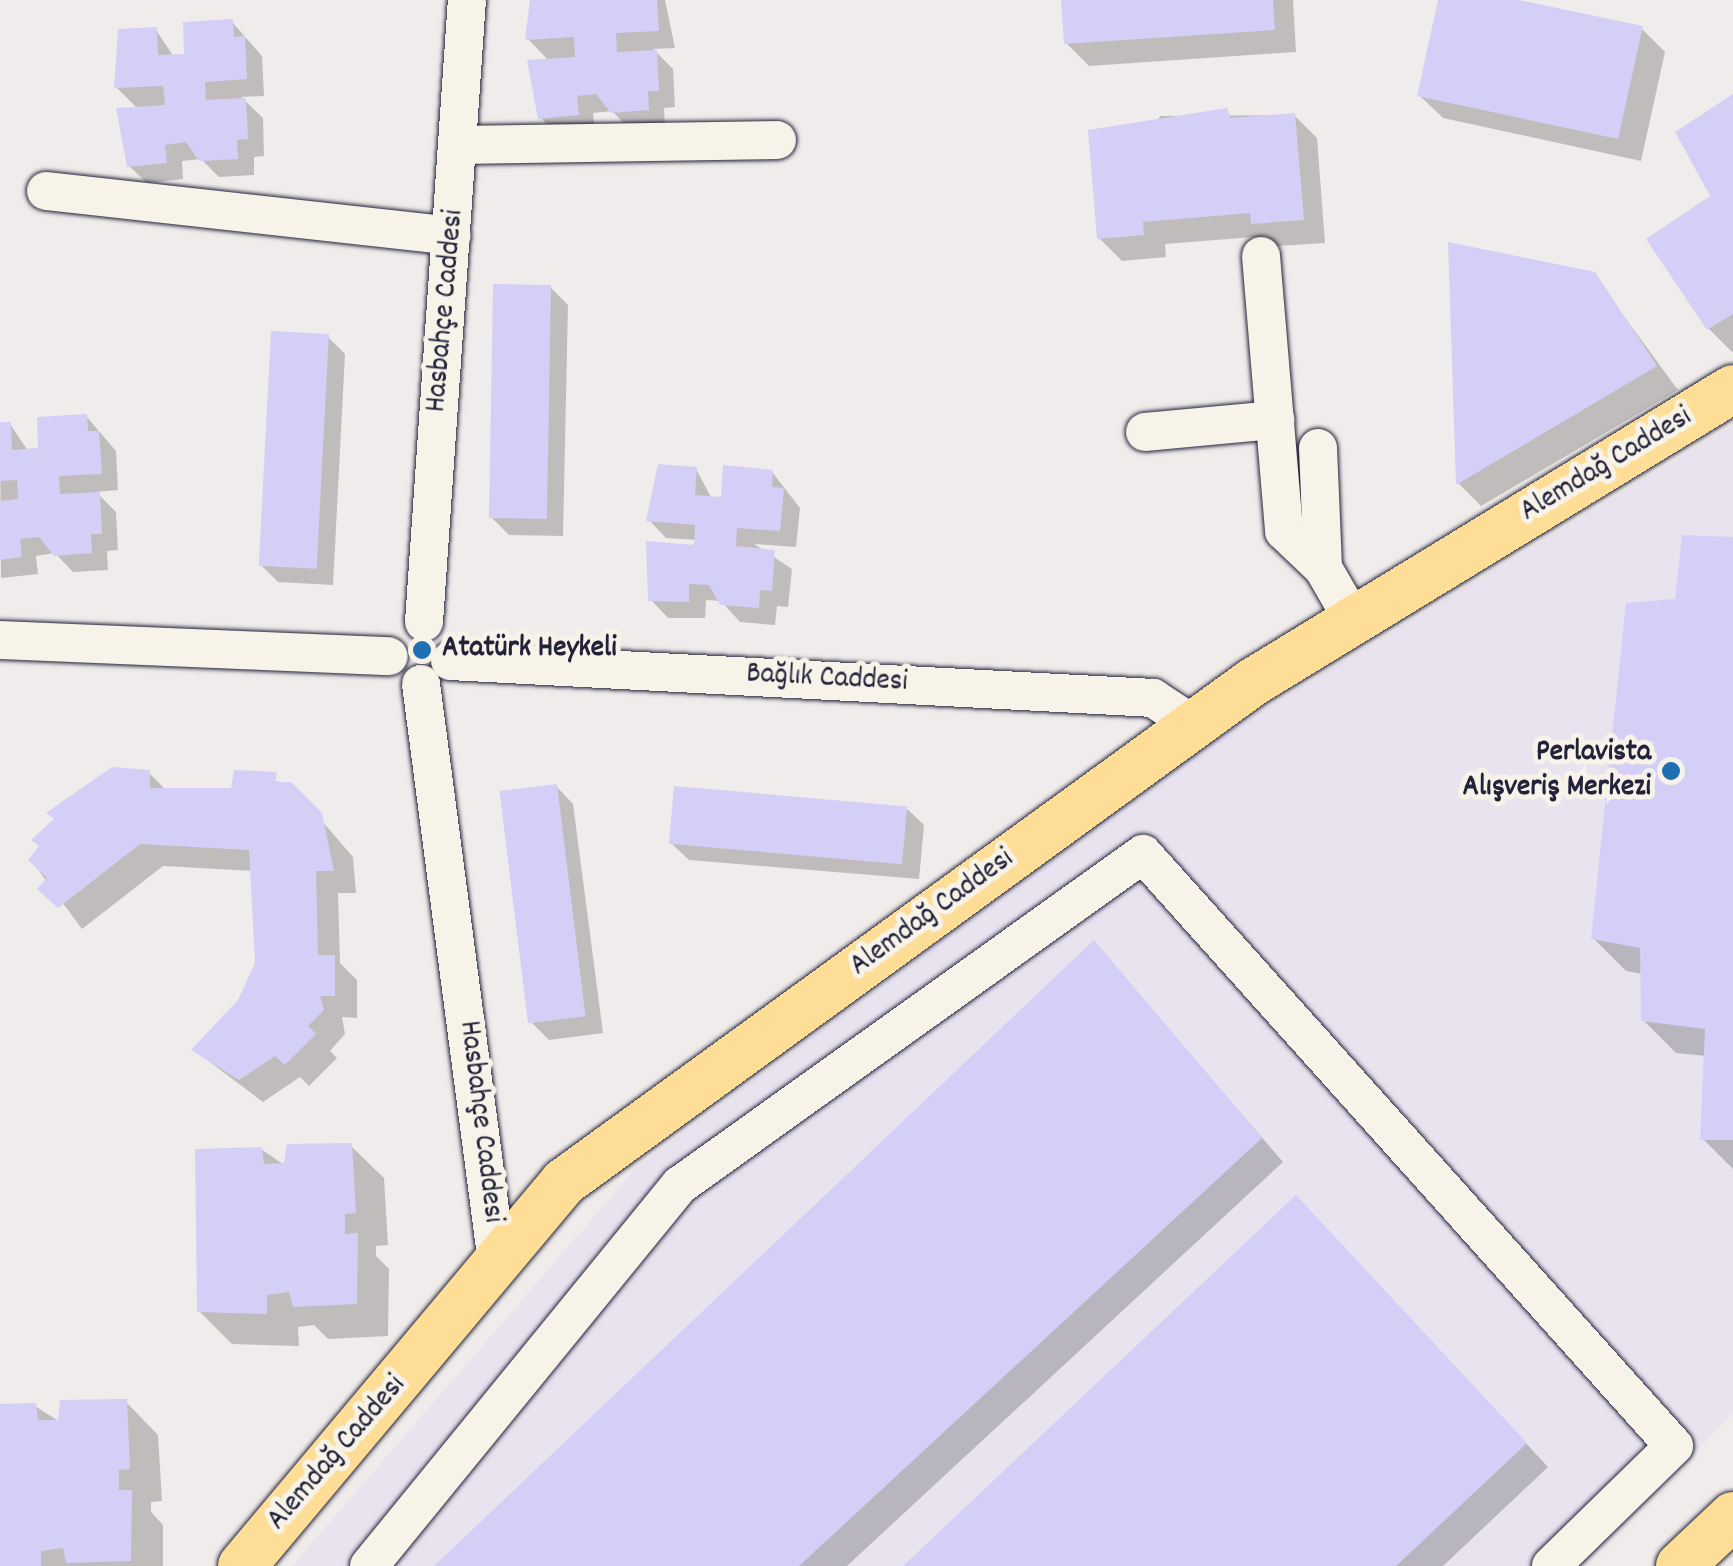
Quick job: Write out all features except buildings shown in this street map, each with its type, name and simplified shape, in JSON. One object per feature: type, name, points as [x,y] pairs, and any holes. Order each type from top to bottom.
[{"type":"main road","name":"Alemdağ Caddesi","points":[[242,1566],[564,1182],[1253,682],[1733,389]]},
{"type":"main road","points":[[1680,1566],[1733,1516]]},
{"type":"street","name":"Hasbahçe Caddesi","points":[[424,622],[462,145],[467,0]]},
{"type":"street","points":[[462,145],[778,140]]},
{"type":"street","points":[[46,191],[452,236]]},
{"type":"street","points":[[1261,256],[1284,531],[1322,568],[1353,620]]},
{"type":"street","points":[[1145,432],[1275,420]]},
{"type":"street","points":[[1318,448],[1322,568]]},
{"type":"street","points":[[424,622],[443,631],[436,672],[404,679],[389,656],[398,630],[424,622]]},
{"type":"street","points":[[0,640],[389,656]]},
{"type":"street","name":"Hasbahçe Caddesi","points":[[436,672],[497,1264]]},
{"type":"street","name":"Bağlık Caddesi","points":[[436,672],[1153,698],[1194,725]]},
{"type":"street","points":[[369,1566],[680,1185],[1143,854],[1674,1446],[1551,1566]]},
{"type":"shaded area","points":[[1733,425],[1733,1413],[1581,1566],[292,1566],[637,1167],[1202,747]]},
{"type":"place","name":"Atatürk Heykeli","points":[[422,650]]},
{"type":"place","name":"Perlavista Alışveriş Merkezi","points":[[1671,771]]}]
